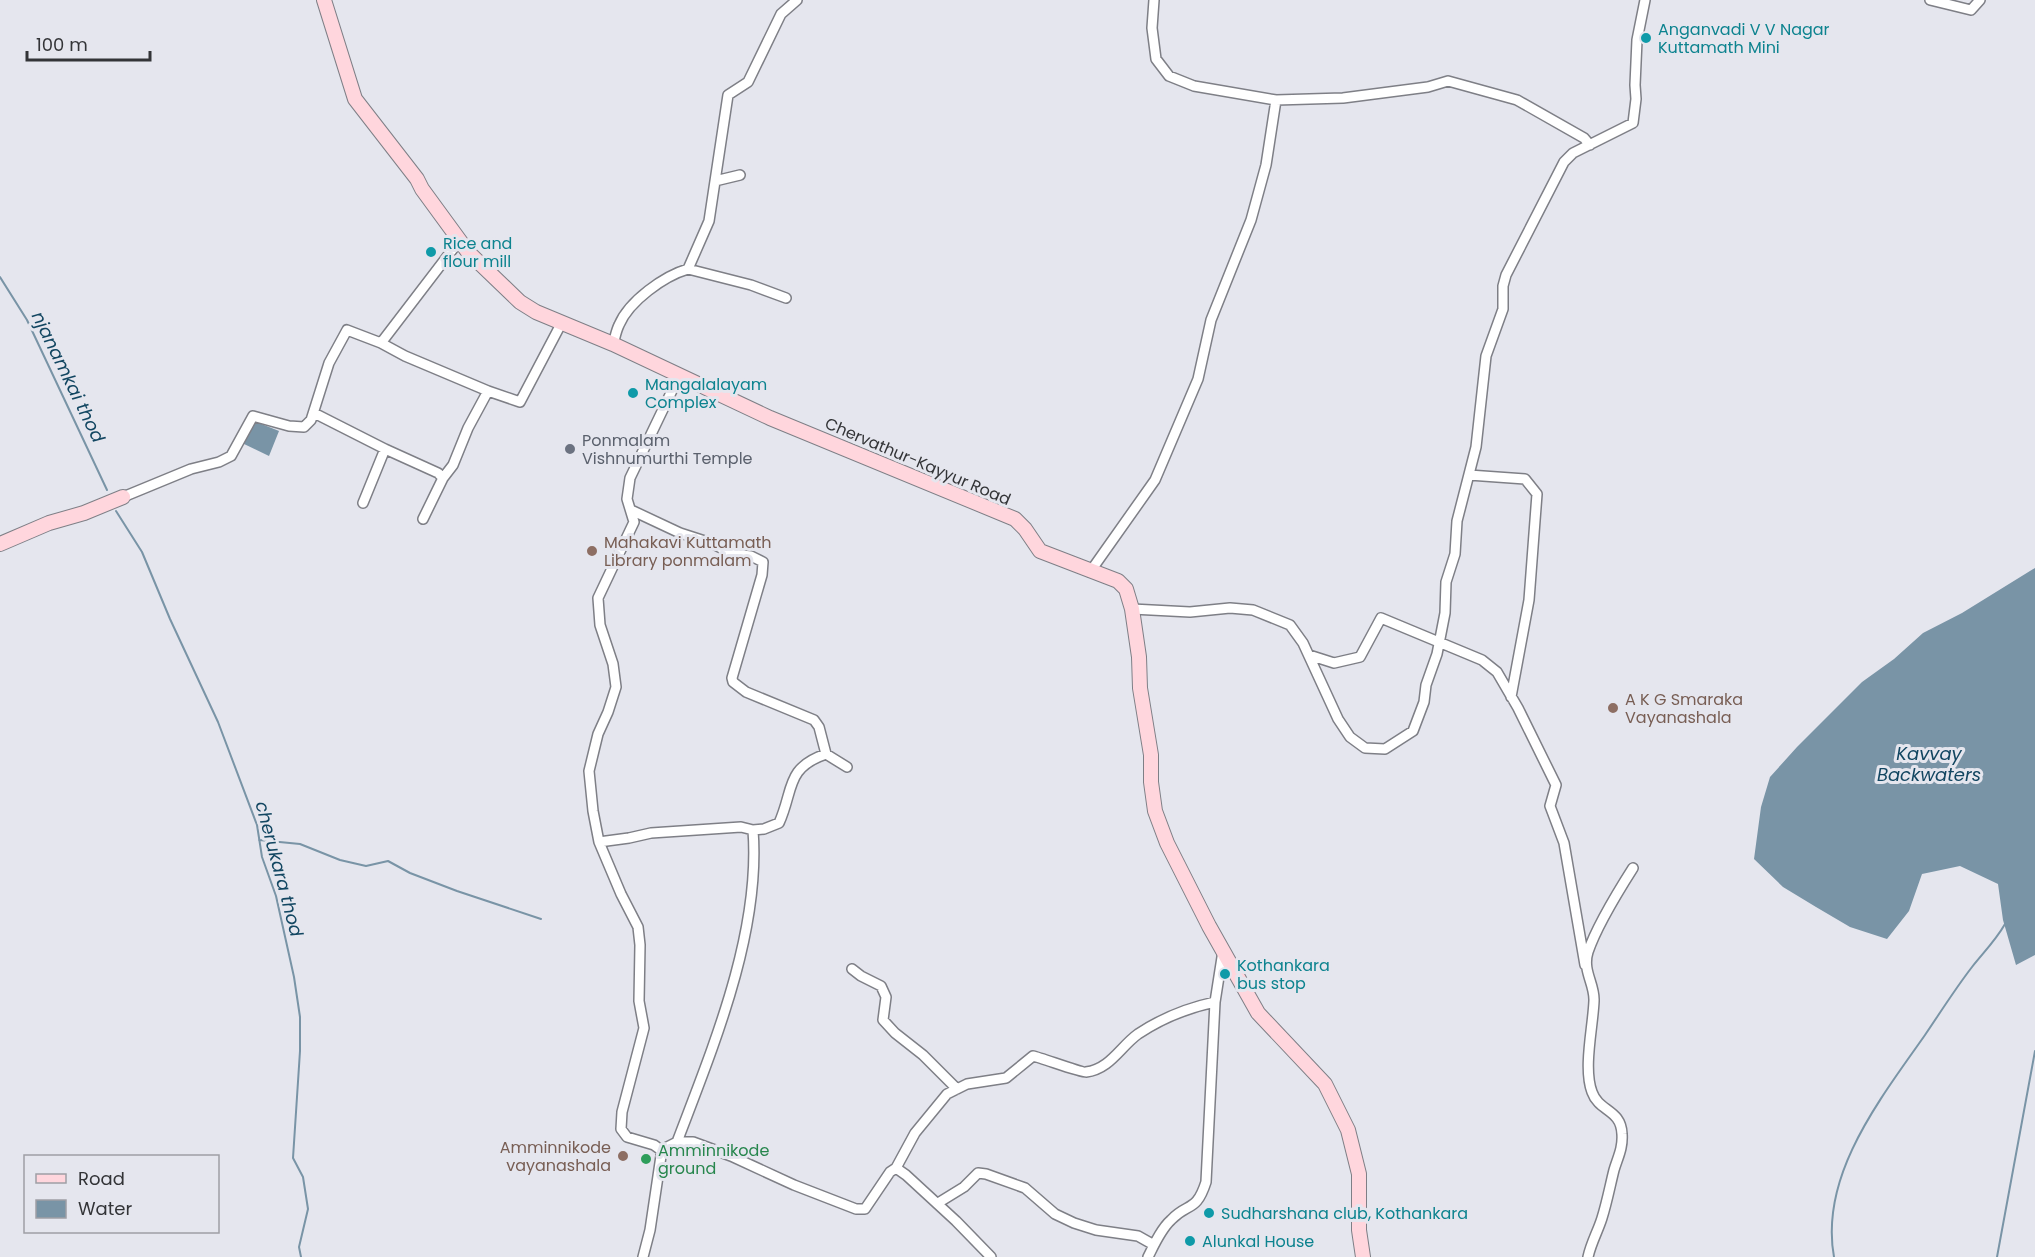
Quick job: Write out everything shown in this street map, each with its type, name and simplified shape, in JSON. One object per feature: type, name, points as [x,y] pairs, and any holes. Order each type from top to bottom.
[{"type":"main road","name":"Chervathur-Kayyur Road","points":[[324,0],[355,99],[417,179],[459,241],[520,302],[561,324],[613,344],[770,418],[1015,519],[1040,551],[1118,581],[1126,589],[1132,609],[1139,657],[1140,688],[1151,754],[1151,782],[1155,811],[1167,843],[1223,951],[1258,1012],[1325,1084],[1348,1130],[1359,1174],[1359,1230],[1363,1257]]},
{"type":"main road","points":[[0,544],[123,496]]},
{"type":"street","points":[[688,269],[709,221],[728,95],[748,82],[781,14],[797,0]]},
{"type":"street","points":[[1154,0],[1152,28],[1156,59],[1169,76],[1194,86],[1276,100],[1343,98],[1428,87],[1448,81],[1517,100],[1584,138],[1590,145]]},
{"type":"street","points":[[1132,609],[1190,612],[1230,608],[1253,610],[1290,625],[1309,655],[1338,719],[1350,737],[1365,748],[1385,748],[1413,730],[1424,702],[1426,685],[1445,613],[1446,582],[1455,554],[1457,521],[1478,435],[1486,356],[1503,309],[1503,286],[1506,274],[1564,162],[1572,153],[1633,123],[1636,99],[1637,40],[1645,0]]},
{"type":"street","points":[[1930,0],[1971,10],[1980,0]]},
{"type":"street","points":[[1090,572],[1155,480],[1198,380],[1210,320],[1251,220],[1266,165],[1276,100]]},
{"type":"street","points":[[715,181],[740,175]]},
{"type":"street","points":[[381,343],[459,241]]},
{"type":"street","points":[[613,344],[620,323],[637,300],[672,273],[688,269],[751,285],[786,298]]},
{"type":"street","points":[[123,496],[231,456],[253,416],[289,426],[304,427],[311,420],[329,363],[347,330],[488,391],[520,402],[561,324]]},
{"type":"street","points":[[661,1150],[654,1145],[627,1137],[621,1129],[622,1112],[644,1028],[639,1001],[640,945],[638,927],[599,842],[589,771],[598,734],[616,687],[613,664],[600,625],[598,598],[634,522],[627,499],[630,478],[679,376]]},
{"type":"street","points":[[423,519],[443,478],[453,465],[468,428],[488,391]]},
{"type":"street","points":[[314,413],[438,473],[443,478]]},
{"type":"street","points":[[363,503],[385,449]]},
{"type":"street","points":[[1469,475],[1525,479],[1537,495],[1529,600],[1511,697]]},
{"type":"street","points":[[631,510],[733,554],[751,556],[763,562],[762,575],[732,678],[733,682],[746,692],[814,720],[819,727],[826,754],[847,767]]},
{"type":"street","points":[[1309,655],[1334,663],[1360,657],[1381,618],[1482,660],[1497,672],[1556,785],[1550,806],[1564,843],[1585,964],[1595,999],[1590,1041],[1592,1092],[1598,1103],[1616,1116],[1622,1125],[1623,1137],[1621,1153],[1588,1257]]},
{"type":"street","points":[[599,842],[651,833],[741,827],[753,830],[764,829],[779,823],[786,807],[786,797],[798,770],[811,759],[826,754]]},
{"type":"street","points":[[677,1142],[716,1041],[743,942],[755,859],[753,830]]},
{"type":"street","points":[[1585,964],[1592,943],[1633,868]]},
{"type":"street","points":[[1148,1257],[1171,1219],[1195,1205],[1206,1182],[1215,1002],[1223,951]]},
{"type":"street","points":[[852,969],[881,986],[885,997],[884,1020],[895,1033],[923,1055],[957,1089]]},
{"type":"street","points":[[661,1150],[677,1142],[693,1142],[731,1156],[794,1185],[856,1209],[865,1209],[890,1172],[896,1168],[915,1133],[947,1094],[967,1084],[1006,1078],[1033,1056],[1084,1073],[1106,1065],[1136,1036],[1170,1015],[1215,1002]]},
{"type":"street","points":[[643,1257],[650,1230],[661,1150]]},
{"type":"street","points":[[896,1168],[938,1203],[991,1257]]},
{"type":"street","points":[[938,1203],[964,1187],[978,1173],[987,1174],[1025,1188],[1055,1214],[1074,1223],[1096,1230],[1138,1236],[1154,1245]]},
{"type":"water","points":[[254,421],[279,431],[269,456],[242,443]]},
{"type":"water","name":"Kavvay Backwaters","points":[[2035,568],[2035,955],[2016,965],[2003,920],[1998,884],[1960,866],[1922,874],[1909,911],[1887,939],[1850,927],[1783,887],[1754,859],[1761,807],[1770,777],[1862,682],[1894,659],[1923,633],[1962,613]]},
{"type":"waterway","name":"njanamkai thod","points":[[0,277],[27,320],[107,490]]},
{"type":"waterway","name":"cherukara thod","points":[[116,511],[142,552],[218,722],[257,825],[262,857],[276,896],[294,977],[300,1017],[293,1158],[303,1177],[308,1209],[299,1247],[301,1257]]},
{"type":"waterway","points":[[259,840],[300,844],[340,860],[366,866],[388,861],[410,873],[457,891],[541,919]]},
{"type":"waterway","points":[[1834,1257],[1832,1227],[1836,1197],[1857,1139],[1890,1085],[1972,967],[2005,924]]},
{"type":"waterway","points":[[1997,1257],[2035,1051]]},
{"type":"place","name":"Anganvadi V V Nagar Kuttamath Mini","points":[[1646,38]]},
{"type":"place","name":"Rice and flour mill","points":[[431,252]]},
{"type":"place","name":"Mangalalayam Complex","points":[[633,393]]},
{"type":"place","name":"Ponmalam Vishnumurthi Temple","points":[[570,449]]},
{"type":"place","name":"Mahakavi Kuttamath Library ponmalam","points":[[592,551]]},
{"type":"place","name":"A K G Smaraka Vayanashala","points":[[1613,708]]},
{"type":"place","name":"Kothankara bus stop","points":[[1225,974]]},
{"type":"place","name":"Amminnikode vayanashala","points":[[623,1156]]},
{"type":"place","name":"Amminnikode ground","points":[[646,1159]]},
{"type":"place","name":"Sudharshana club, Kothankara","points":[[1209,1213]]},
{"type":"place","name":"Alunkal House","points":[[1190,1241]]}]
